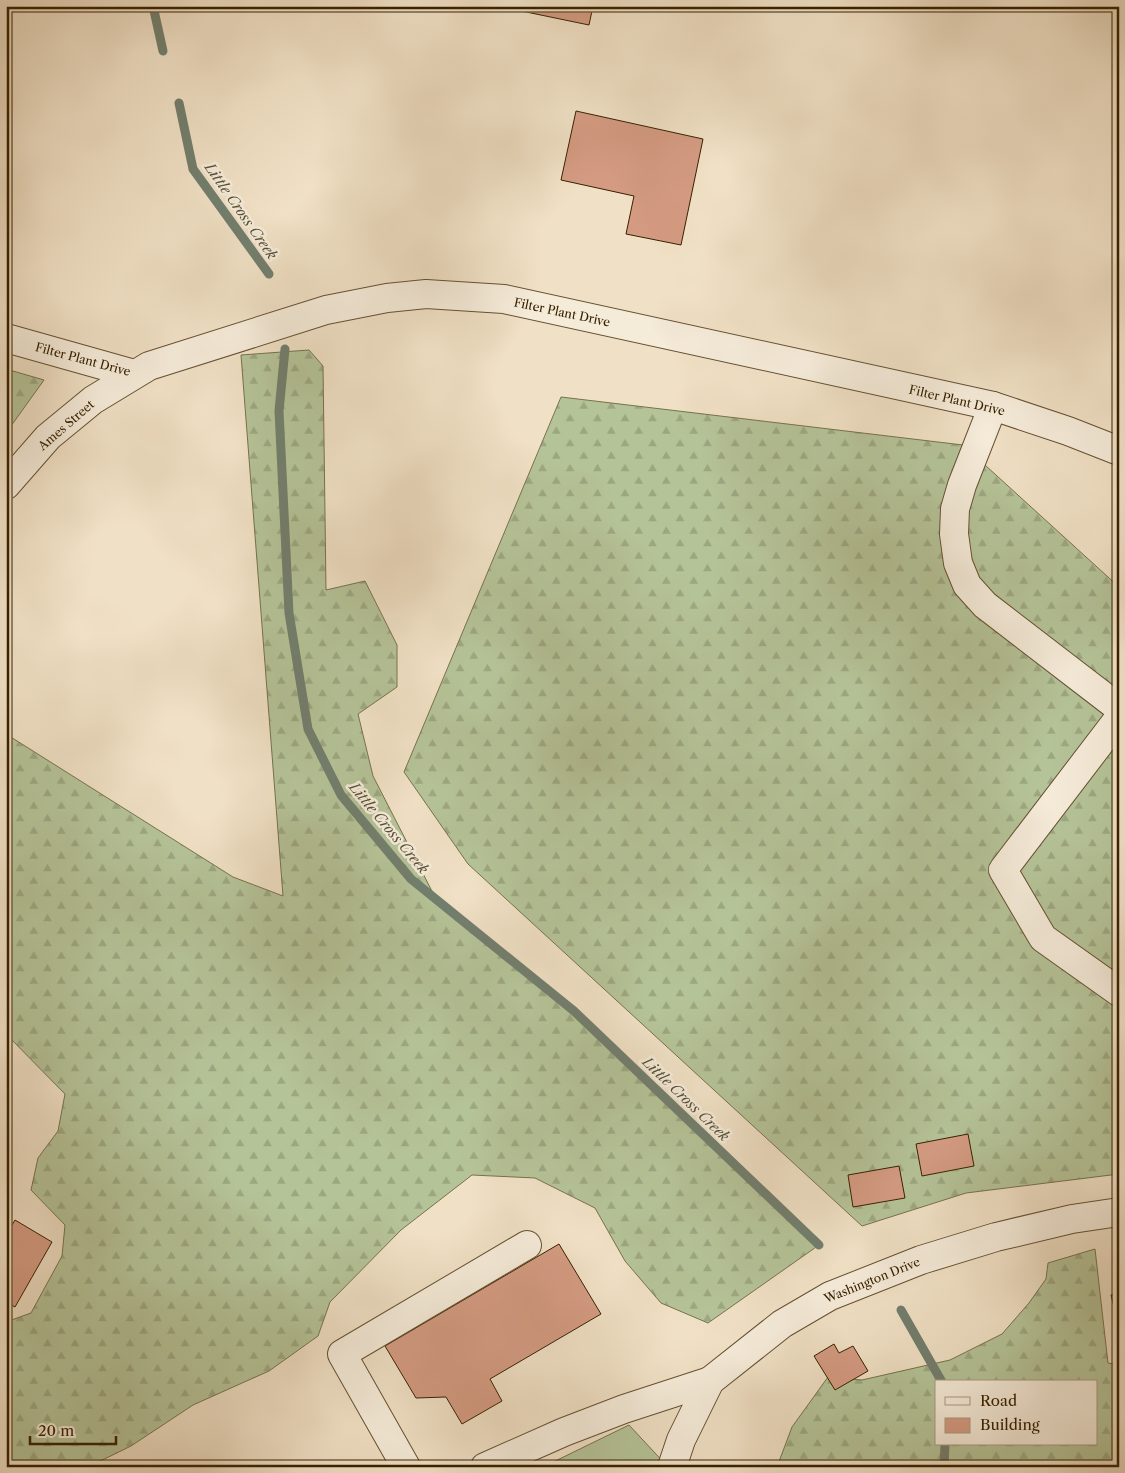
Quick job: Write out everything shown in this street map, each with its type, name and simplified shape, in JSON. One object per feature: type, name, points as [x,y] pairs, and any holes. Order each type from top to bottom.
[{"type":"street","name":"Filter Plant Drive","points":[[6,338],[134,374],[149,366],[326,310],[387,298],[426,294],[504,299],[993,406],[1068,431],[1119,451]]},
{"type":"street","name":"Ames Street","points":[[6,485],[48,437],[93,400],[134,374]]},
{"type":"street","points":[[993,406],[962,485],[955,509],[954,534],[958,563],[967,585],[985,605],[1119,708]]},
{"type":"street","points":[[1119,718],[1003,870],[1043,938],[1119,992]]},
{"type":"street","name":"Washington Drive","points":[[672,1467],[681,1440],[710,1381],[782,1324],[830,1296],[921,1260],[996,1237],[1072,1219],[1119,1212]]},
{"type":"street","points":[[406,1467],[342,1354],[527,1245]]},
{"type":"street","points":[[485,1467],[564,1432],[624,1409],[710,1381]]},
{"type":"green space","points":[[309,350],[323,366],[326,590],[365,581],[397,645],[397,687],[358,714],[373,776],[437,901],[596,1033],[819,1245],[708,1323],[661,1303],[625,1261],[595,1208],[535,1178],[472,1175],[401,1230],[330,1302],[318,1336],[269,1371],[193,1405],[131,1446],[88,1467],[6,1467],[6,1322],[31,1313],[62,1256],[65,1225],[31,1190],[38,1158],[58,1131],[65,1094],[6,1034],[6,734],[233,877],[283,896],[241,355]]},
{"type":"green space","points":[[6,369],[44,380],[6,433]]},
{"type":"green space","points":[[561,397],[963,445],[1119,587],[1119,1174],[966,1193],[862,1226],[468,864],[404,772]]},
{"type":"green space","points":[[1095,1249],[1108,1363],[1119,1365],[1119,1467],[777,1467],[792,1427],[828,1377],[862,1380],[950,1360],[1002,1334],[1029,1303],[1046,1279],[1048,1263]]},
{"type":"green space","points":[[629,1425],[668,1467],[543,1467]]},
{"type":"building","points":[[507,6],[593,6],[589,25],[507,8]]},
{"type":"building","points":[[576,111],[703,139],[681,245],[626,234],[634,196],[561,180]]},
{"type":"building","points":[[968,1134],[974,1166],[922,1176],[916,1144]]},
{"type":"building","points":[[899,1166],[905,1198],[853,1207],[848,1175]]},
{"type":"building","points":[[15,1220],[52,1242],[15,1307],[6,1302],[6,1235]]},
{"type":"building","points":[[559,1244],[601,1314],[490,1379],[502,1401],[462,1424],[446,1397],[416,1398],[385,1346]]},
{"type":"building","points":[[1119,1293],[1119,1328],[1111,1295]]},
{"type":"building","points":[[834,1344],[839,1353],[853,1346],[868,1371],[835,1390],[814,1356]]},
{"type":"waterway","name":"Little Cross Creek","points":[[153,6],[163,51]]},
{"type":"waterway","name":"Little Cross Creek","points":[[179,103],[193,169],[269,274]]},
{"type":"waterway","name":"Little Cross Creek","points":[[285,349],[279,411],[289,613],[308,729],[341,795],[411,879],[574,1011],[819,1245]]},
{"type":"waterway","name":"Little Cross Creek","points":[[901,1310],[941,1380]]},
{"type":"waterway","name":"Little Cross Creek","points":[[944,1467],[945,1446]]}]
